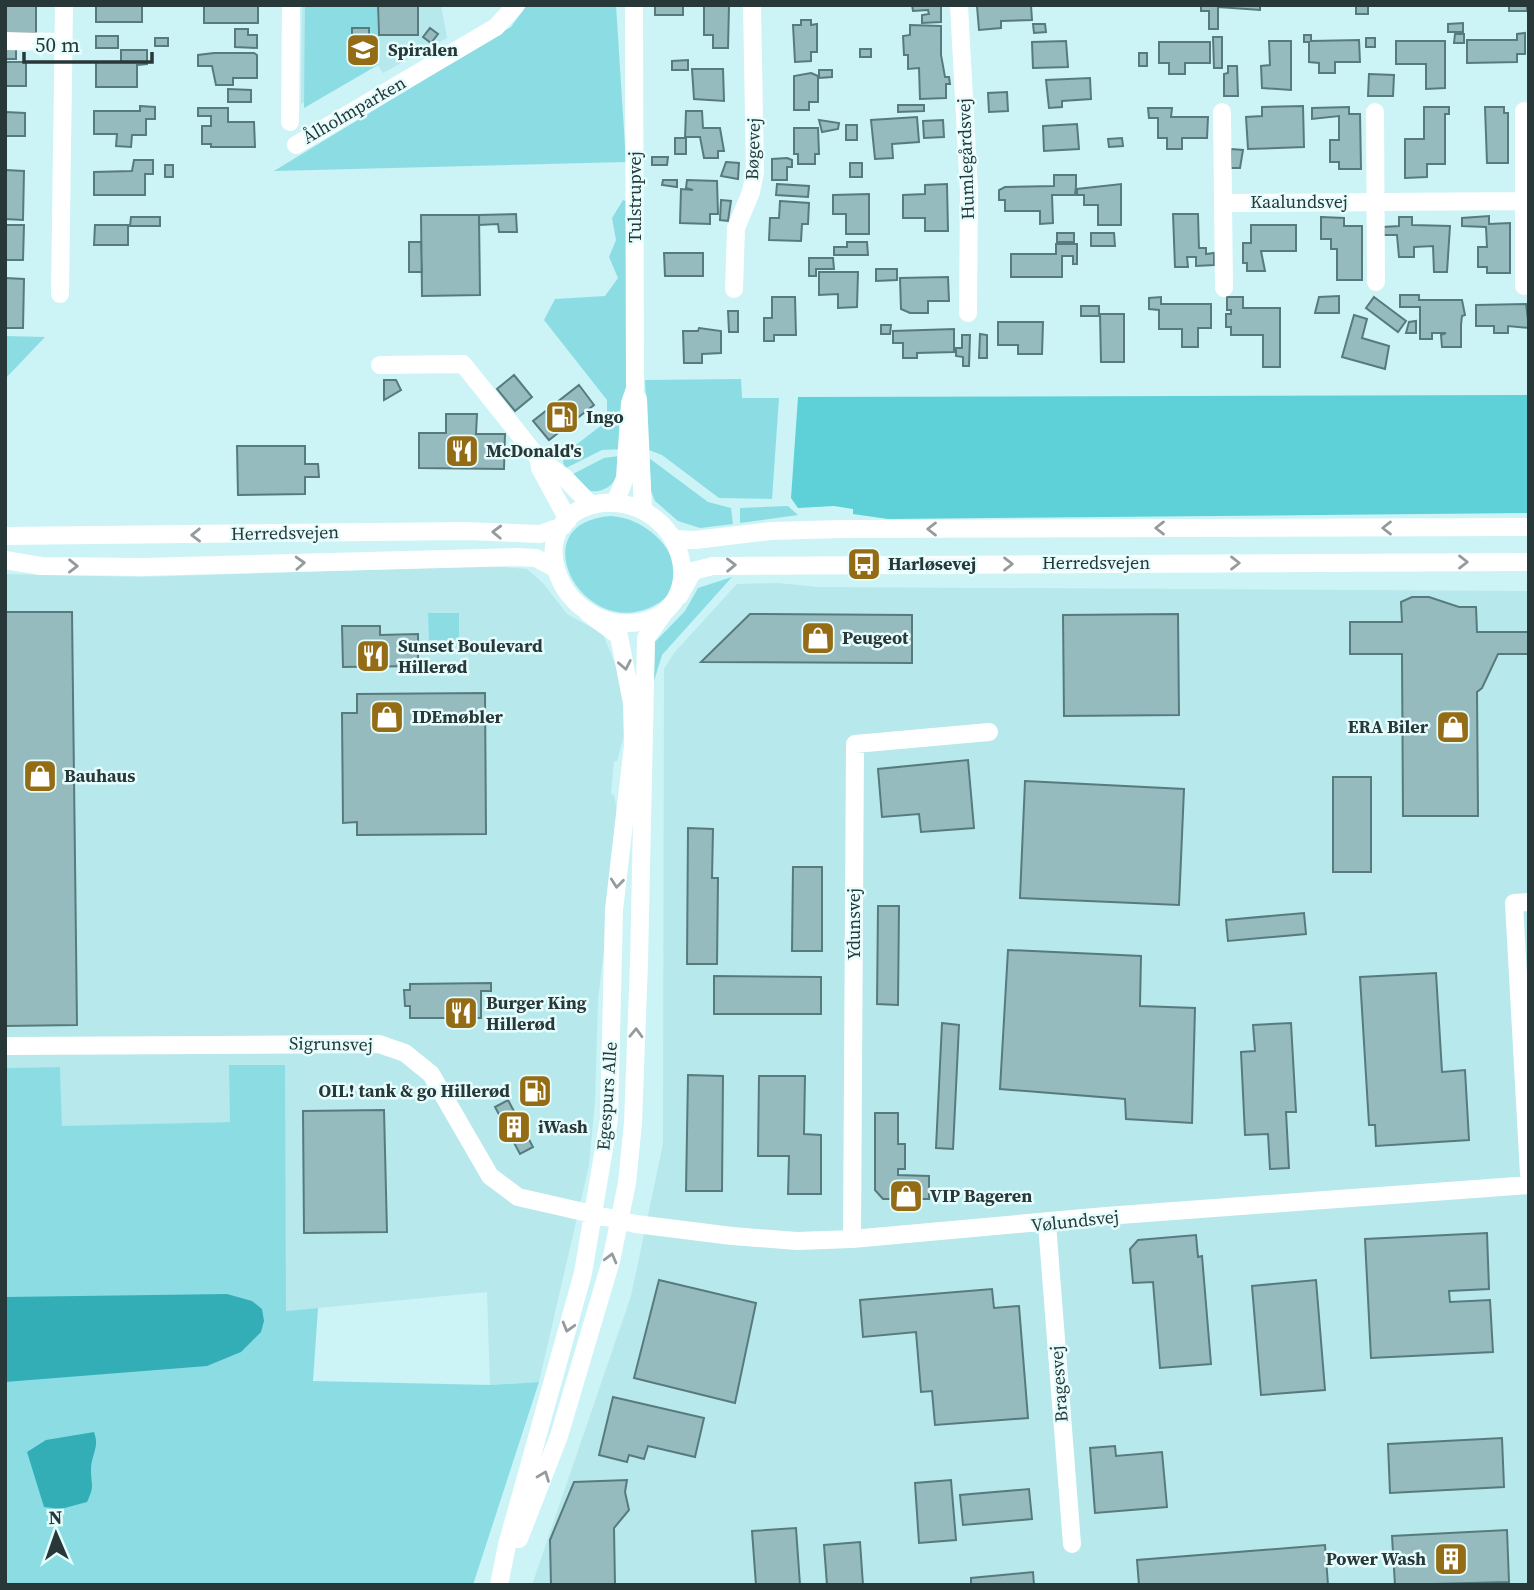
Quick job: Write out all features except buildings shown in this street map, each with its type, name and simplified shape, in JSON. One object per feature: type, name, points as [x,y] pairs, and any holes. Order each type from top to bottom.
[{"type":"street","points":[[60,294],[64,5]]},
{"type":"street","name":"Ålholmparken","points":[[290,122],[291,5]]},
{"type":"street","name":"Ålholmparken","points":[[296,145],[496,27],[516,5]]},
{"type":"street","name":"Tulstrupvej","points":[[634,5],[635,389],[640,406],[643,510]]},
{"type":"street","name":"Bøgevej","points":[[734,289],[736,228],[751,192],[755,172],[752,5]]},
{"type":"street","name":"Humlegårdsvej","points":[[959,5],[970,192],[968,313]]},
{"type":"street","points":[[5,41],[64,42]]},
{"type":"street","points":[[1524,111],[1524,286]]},
{"type":"street","points":[[1222,112],[1224,288]]},
{"type":"street","points":[[1374,112],[1376,282]]},
{"type":"street","name":"Kaalundsvej","points":[[1223,203],[1526,201]]},
{"type":"street","points":[[380,365],[463,365],[539,458],[564,477],[591,505]]},
{"type":"street","name":"Tulstrupvej","points":[[615,503],[625,478],[630,403],[635,389]]},
{"type":"street","points":[[539,458],[540,468],[566,523]]},
{"type":"street","points":[[615,503],[643,510],[657,518],[675,538],[681,573],[678,596],[663,614],[625,624],[588,613],[561,586],[553,567],[556,538],[566,523],[591,505],[615,503]]},
{"type":"street","name":"Herredsvejen","points":[[5,537],[464,531],[540,534],[566,523]]},
{"type":"street","name":"Herredsvejen","points":[[675,538],[695,540],[770,531],[843,529],[1529,527]]},
{"type":"street","name":"Herredsvejen","points":[[5,560],[41,566],[257,565],[489,556],[536,558],[553,567]]},
{"type":"street","name":"Herredsvejen","points":[[678,596],[693,571],[713,566],[1529,562]]},
{"type":"street","points":[[5,569],[41,566]]},
{"type":"street","name":"Egespurs Alle","points":[[500,1585],[507,1545],[583,1273],[609,1119],[614,910],[633,745],[632,703],[619,636],[588,613]]},
{"type":"street","name":"Egespurs Alle","points":[[500,1585],[559,1436],[621,1221],[633,1123],[646,638],[663,614]]},
{"type":"street","name":"Ydunsvej","points":[[852,1239],[855,744],[989,732]]},
{"type":"street","points":[[1529,902],[1514,903],[1529,1174]]},
{"type":"street","name":"Sigrunsvej","points":[[5,1046],[379,1044],[405,1053],[431,1074],[490,1176],[503,1188],[518,1197],[621,1221]]},
{"type":"street","name":"Vølundsvej","points":[[621,1221],[732,1236],[797,1241],[852,1239],[1047,1224],[1106,1216],[1529,1185]]},
{"type":"street","name":"Bragesvej","points":[[1047,1224],[1072,1544]]},
{"type":"shaded area","name":"Spiralen","points":[[302,5],[441,5],[447,38],[383,73],[376,62],[301,104]]},
{"type":"shaded area","points":[[305,5],[377,5],[378,65],[304,108]]},
{"type":"shaded area","points":[[527,5],[616,5],[626,162],[274,171],[511,27]]},
{"type":"shaded area","points":[[623,200],[626,201],[626,401],[622,449],[602,450],[566,468],[563,463],[564,454],[607,421],[607,400],[544,320],[555,299],[605,296],[618,278],[609,257],[616,240],[612,218]]},
{"type":"shaded area","points":[[5,336],[45,337],[5,379]]},
{"type":"shaded area","points":[[741,379],[742,398],[779,398],[772,499],[719,498],[662,455],[649,450],[645,380]]},
{"type":"shaded area","points":[[1529,395],[1529,513],[888,519],[853,514],[853,509],[834,506],[798,508],[791,498],[798,397]]},
{"type":"shaded area","points":[[619,456],[617,476],[614,482],[604,489],[590,491],[571,475],[604,458]]},
{"type":"shaded area","points":[[649,458],[708,502],[731,508],[733,524],[700,528],[678,521],[655,501],[651,491]]},
{"type":"shaded area","points":[[788,506],[798,515],[740,523],[740,508]]},
{"type":"shaded area","points":[[611,516],[630,520],[646,528],[660,540],[670,554],[675,570],[674,584],[666,598],[649,608],[624,613],[601,607],[583,593],[570,575],[565,555],[569,537],[584,523]]},
{"type":"shaded area","points":[[491,566],[527,569],[543,583],[567,614],[603,634],[621,679],[626,728],[617,761],[614,761],[611,794],[614,795],[619,822],[598,1000],[595,1102],[589,1165],[539,1382],[490,1385],[487,1292],[286,1311],[230,1122],[62,1127],[60,1067],[5,1068],[5,574],[142,577]]},
{"type":"shaded area","points":[[732,577],[662,655],[654,681],[652,724],[655,642],[685,611],[698,588]]},
{"type":"shaded area","points":[[778,583],[817,587],[1529,591],[1529,1585],[532,1585],[631,1296],[663,1144],[664,669],[674,653],[737,584]]},
{"type":"shaded area","points":[[428,613],[459,613],[459,640],[429,640]]},
{"type":"shaded area","points":[[229,1065],[285,1065],[286,1311],[318,1308],[313,1381],[490,1385],[539,1382],[473,1585],[5,1585],[5,1068],[60,1067],[62,1126],[230,1122]]},
{"type":"shaded area","points":[[227,1294],[252,1301],[262,1309],[264,1321],[261,1332],[241,1352],[207,1366],[5,1382],[5,1297]]},
{"type":"shaded area","points":[[94,1432],[96,1447],[91,1464],[92,1489],[87,1502],[61,1509],[44,1507],[27,1452],[46,1440]]},
{"type":"place","name":"Spiralen","points":[[363,50]]},
{"type":"place","name":"Ingo","points":[[562,417]]},
{"type":"place","name":"McDonald's","points":[[462,451]]},
{"type":"place","name":"Harløsevej","points":[[864,564]]},
{"type":"place","name":"Peugeot","points":[[818,638]]},
{"type":"place","name":"Sunset Boulevard Hillerød","points":[[373,656]]},
{"type":"place","name":"IDEmøbler","points":[[387,717]]},
{"type":"place","name":"ERA Biler","points":[[1453,727]]},
{"type":"place","name":"Bauhaus","points":[[40,776]]},
{"type":"place","name":"Burger King Hillerød","points":[[461,1013]]},
{"type":"place","name":"OIL! tank & go Hillerød","points":[[535,1091]]},
{"type":"place","name":"iWash","points":[[514,1127]]},
{"type":"place","name":"VIP Bageren","points":[[906,1196]]},
{"type":"place","name":"Power Wash","points":[[1451,1559]]}]
